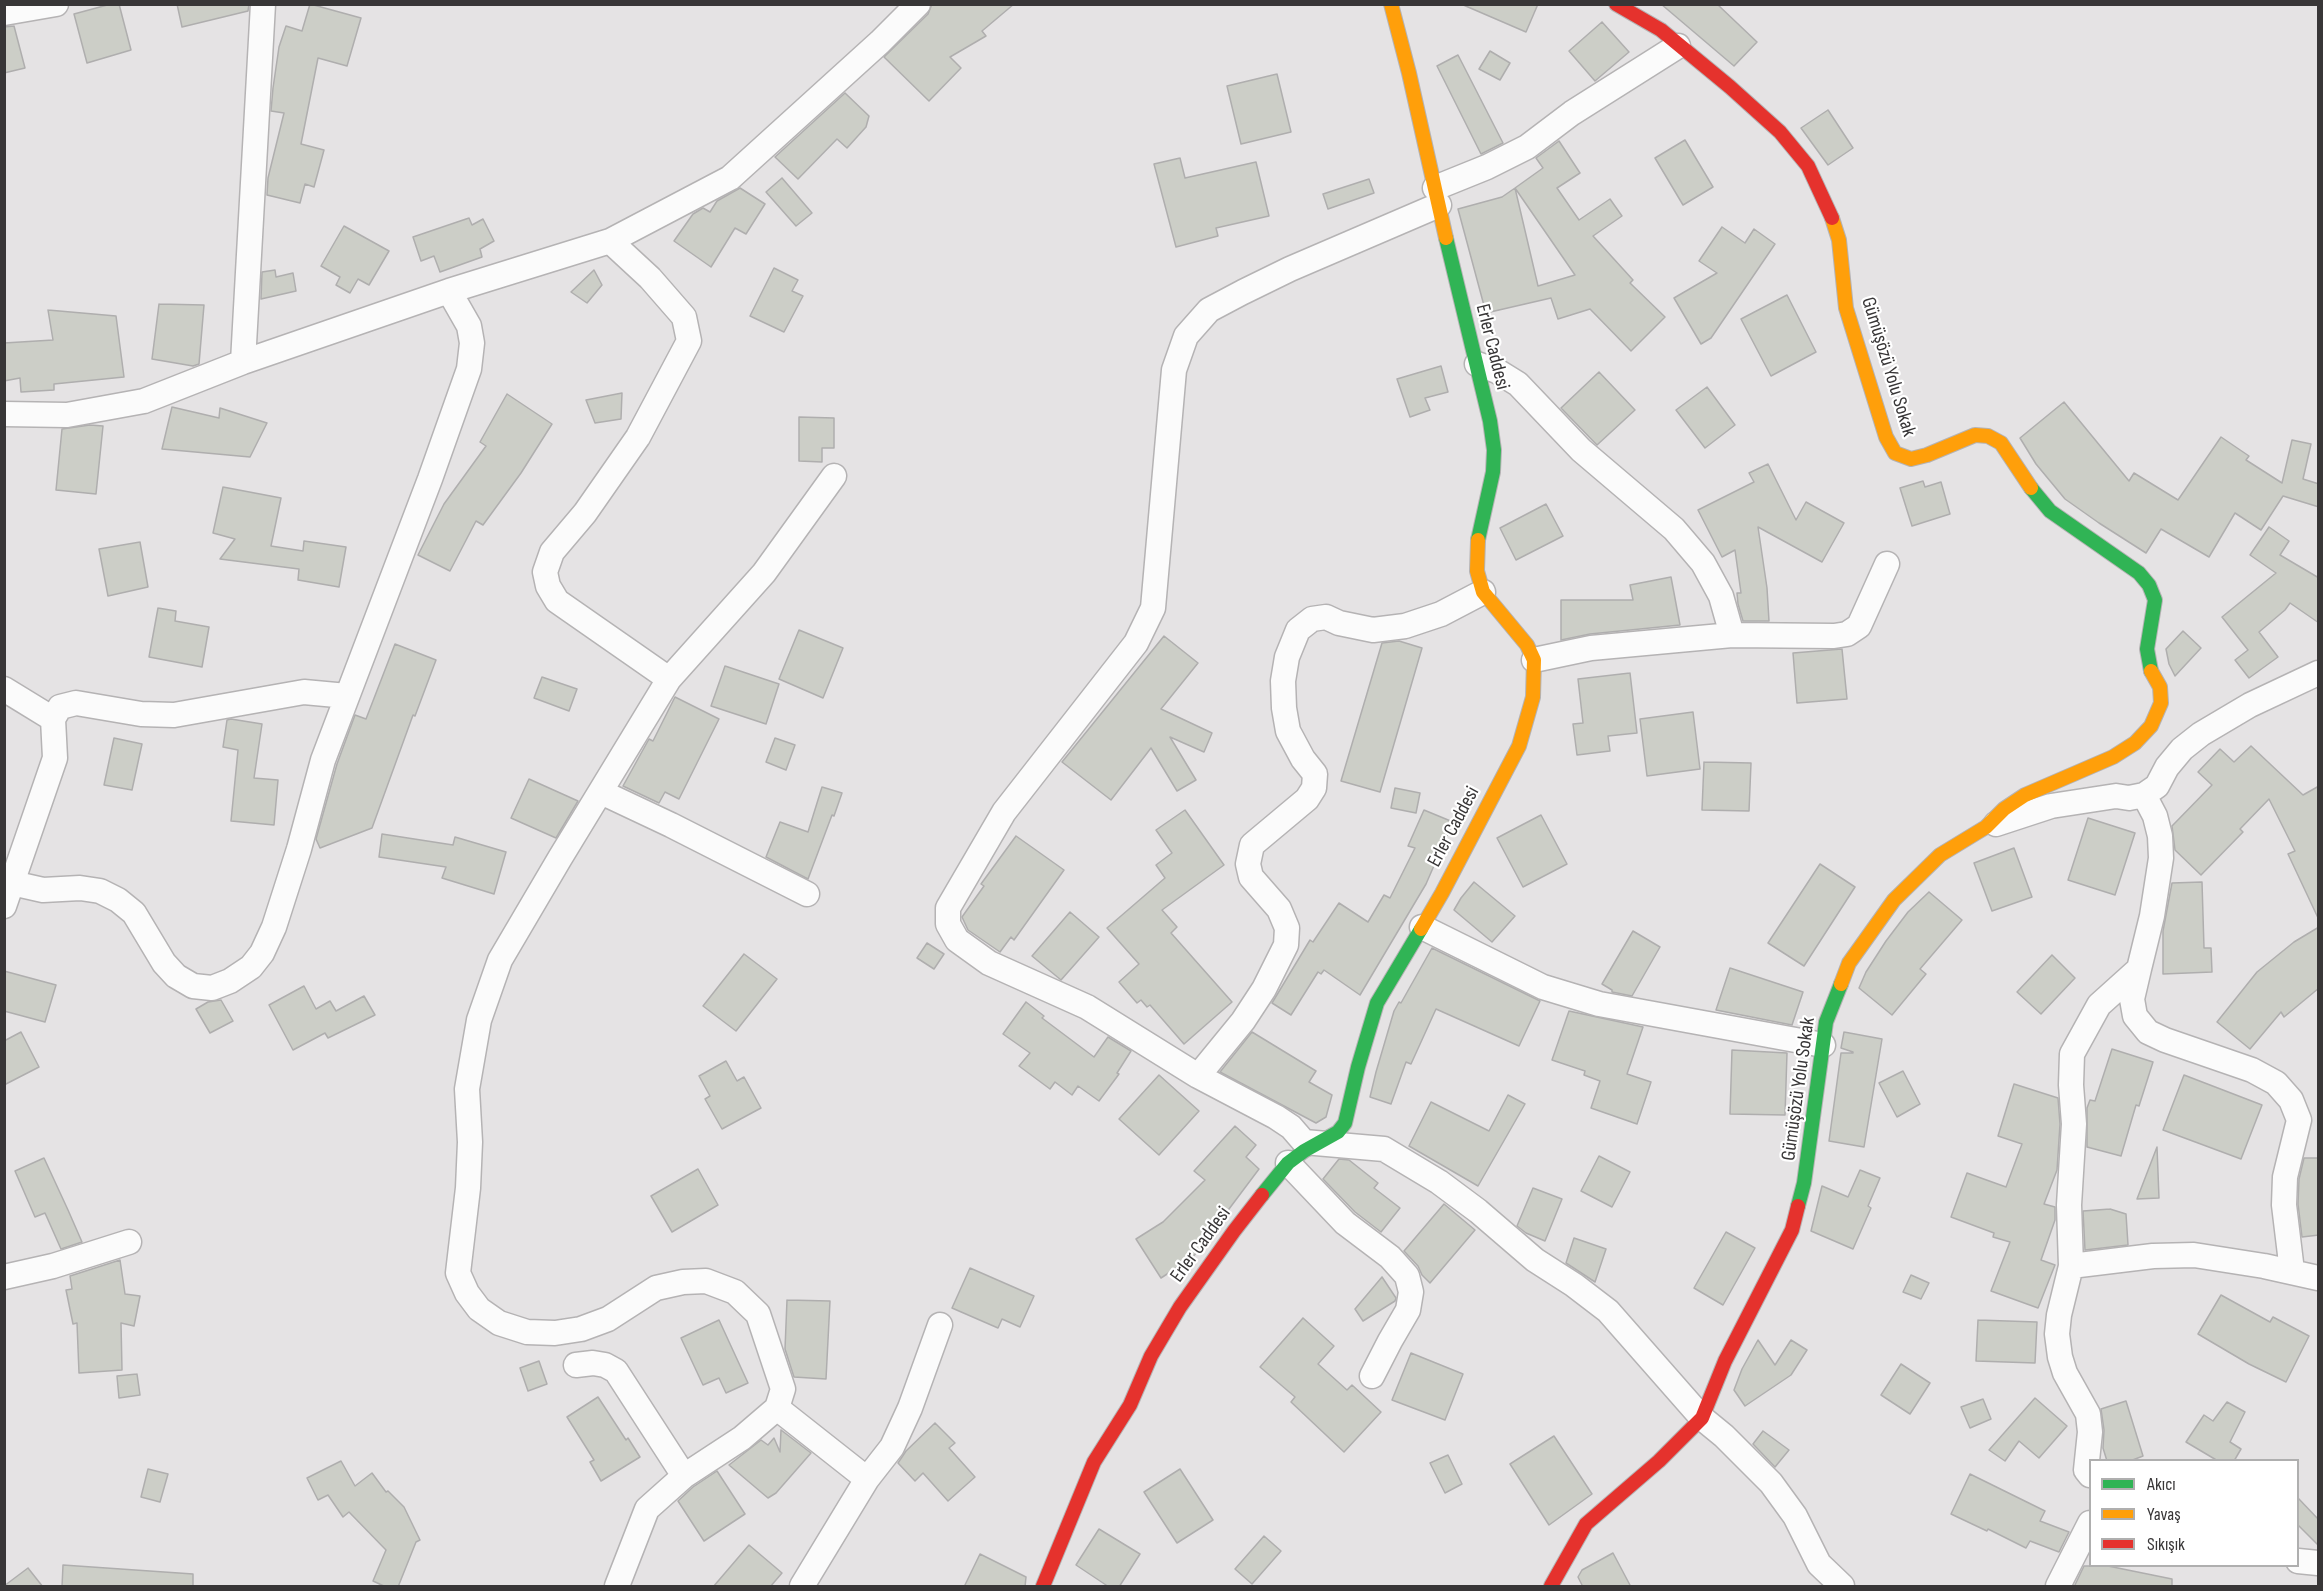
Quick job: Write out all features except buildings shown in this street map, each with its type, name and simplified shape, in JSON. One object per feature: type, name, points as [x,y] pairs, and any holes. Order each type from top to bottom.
[{"type":"street","points":[[4,13],[57,4]]},
{"type":"street","points":[[243,362],[263,4]]},
{"type":"street","points":[[4,414],[67,415],[144,401],[243,362],[449,291],[610,241],[730,178],[871,50],[918,4]]},
{"type":"street","name":"Erler Caddesi","points":[[1043,1587],[1094,1462],[1130,1405],[1151,1356],[1180,1307],[1227,1240],[1288,1163],[1338,1132],[1345,1123],[1374,1012],[1384,990],[1442,893],[1519,746],[1533,697],[1536,674],[1534,660],[1527,645],[1483,592],[1477,572],[1477,547],[1482,516],[1490,491],[1494,450],[1490,421],[1391,4]]},
{"type":"street","name":"Gümüşözü Yolu Sokak","points":[[1559,1583],[1586,1524],[1659,1461],[1702,1418],[1725,1361],[1792,1230],[1804,1183],[1826,1022],[1850,963],[1871,930],[1894,900],[1940,855],[1986,827],[2004,809],[2025,795],[2113,758],[2135,743],[2151,726],[2161,703],[2160,687],[2151,670],[2147,649],[2155,600],[2149,585],[2139,573],[2050,511],[2027,484],[2001,443],[1988,436],[1975,435],[1927,455],[1911,459],[1895,453],[1886,438],[1846,308],[1839,240],[1827,204],[1808,166],[1780,132],[1730,87],[1661,30],[1616,4]]},
{"type":"street","points":[[1678,46],[1572,113],[1527,147],[1437,196],[1209,310],[1186,336],[1174,370],[1154,608],[1136,643],[1004,812],[948,908],[948,924],[957,940],[989,963],[1087,1007],[1198,1076],[1276,1117],[1291,1127],[1304,1142],[1384,1149],[1439,1182],[1478,1211],[1535,1260],[1574,1285],[1608,1311],[1702,1418],[1724,1436],[1771,1483],[1795,1516],[1819,1564],[1842,1587]]},
{"type":"street","points":[[610,241],[650,278],[684,317],[689,340],[638,437],[585,513],[552,552],[545,572],[548,586],[557,601],[669,680]]},
{"type":"street","points":[[12,883],[43,891],[80,888],[100,891],[118,900],[134,913],[165,963],[176,976],[193,986],[212,988],[230,981],[251,967],[262,953],[274,927],[299,849],[323,760],[469,369],[472,343],[469,326],[449,291]]},
{"type":"street","points":[[1477,364],[1497,371],[1518,384],[1581,450],[1674,529],[1703,563],[1721,596],[1732,635]]},
{"type":"street","points":[[617,1587],[647,1509],[684,1476],[742,1438],[777,1408],[783,1389],[758,1314],[735,1292],[706,1281],[683,1282],[656,1288],[608,1319],[581,1329],[555,1333],[527,1332],[499,1323],[479,1309],[467,1293],[458,1274],[470,1154],[467,1089],[479,1020],[500,960],[669,680],[765,573],[834,476]]},
{"type":"street","points":[[1534,660],[1591,648],[1732,635],[1834,636],[1847,634],[1859,626],[1887,564]]},
{"type":"street","points":[[1198,1076],[1243,1021],[1264,989],[1286,945],[1287,928],[1279,909],[1251,877],[1248,864],[1252,844],[1307,799],[1314,788],[1315,774],[1303,759],[1288,731],[1284,708],[1283,681],[1287,657],[1298,630],[1312,619],[1326,617],[1339,623],[1373,630],[1405,626],[1441,614],[1483,592]]},
{"type":"street","points":[[1986,827],[2050,806],[2116,796],[2129,798],[2144,795],[2157,786],[2167,767],[2182,749],[2201,734],[2250,705],[2319,673]]},
{"type":"street","points":[[4,689],[53,719]]},
{"type":"street","points":[[4,906],[55,758],[53,719],[60,707],[76,703],[141,714],[174,715],[304,692],[347,696]]},
{"type":"street","points":[[601,792],[807,894]]},
{"type":"street","points":[[2144,795],[2155,816],[2160,836],[2161,858],[2152,916],[2132,999],[2135,1016],[2148,1032],[2252,1070],[2276,1083],[2291,1100],[2299,1120],[2285,1177],[2284,1205],[2292,1271]]},
{"type":"street","points":[[1422,927],[1543,987],[1599,1004],[1823,1045]]},
{"type":"street","points":[[2089,1473],[2086,1470],[2090,1432],[2088,1414],[2065,1373],[2057,1334],[2071,1266],[2069,1205],[2074,1124],[2071,1085],[2072,1054],[2098,1005],[2139,969]]},
{"type":"street","points":[[1288,1163],[1345,1223],[1390,1257],[1407,1276],[1411,1293],[1408,1310],[1372,1376]]},
{"type":"street","points":[[4,1277],[53,1266],[129,1242]]},
{"type":"street","points":[[2071,1266],[2153,1256],[2194,1255],[2292,1271],[2319,1278]]},
{"type":"street","points":[[802,1587],[867,1479],[892,1447],[910,1408],[940,1325]]},
{"type":"street","points":[[576,1365],[593,1363],[605,1365],[615,1371],[684,1476]]},
{"type":"street","points":[[777,1408],[867,1479]]},
{"type":"street","points":[[2058,1587],[2089,1527]]},
{"type":"street","points":[[2299,1561],[2319,1563]]},
{"type":"traffic: fast","points":[[1446,238],[1490,421],[1494,450],[1493,472],[1478,540]]},
{"type":"traffic: fast","points":[[2031,488],[2050,511],[2139,573],[2149,585],[2155,600],[2147,649],[2151,671]]},
{"type":"traffic: fast","points":[[1262,1195],[1288,1163],[1338,1132],[1345,1123],[1358,1067],[1377,1003],[1421,929]]},
{"type":"traffic: fast","points":[[1798,1206],[1804,1183],[1826,1022],[1841,984]]},
{"type":"traffic: slow","points":[[1391,4],[1446,238]]},
{"type":"traffic: slow","points":[[1832,218],[1839,240],[1846,308],[1886,437],[1895,453],[1911,459],[1927,455],[1975,435],[1988,436],[2001,443],[2031,488]]},
{"type":"traffic: slow","points":[[1421,929],[1519,746],[1533,697],[1534,660],[1527,645],[1483,592],[1477,571],[1478,540]]},
{"type":"traffic: slow","points":[[1841,984],[1849,963],[1894,900],[1940,855],[1986,827],[2004,809],[2025,795],[2113,757],[2135,743],[2151,726],[2161,703],[2160,687],[2151,671]]},
{"type":"traffic: jam","points":[[1616,4],[1661,30],[1780,132],[1808,166],[1832,218]]},
{"type":"traffic: jam","points":[[1043,1586],[1094,1462],[1130,1405],[1151,1356],[1180,1307],[1262,1195]]},
{"type":"traffic: jam","points":[[1551,1586],[1586,1524],[1659,1461],[1702,1418],[1725,1361],[1792,1230],[1798,1206]]}]
